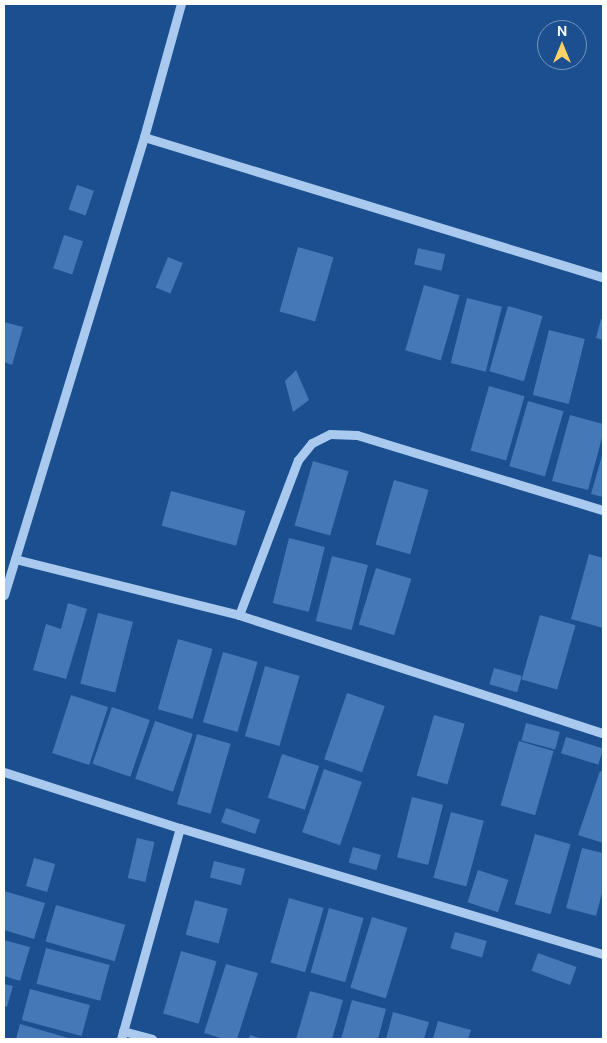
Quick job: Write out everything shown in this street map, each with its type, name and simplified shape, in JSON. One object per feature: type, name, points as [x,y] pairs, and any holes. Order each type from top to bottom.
[{"type":"street","points":[[4,595],[144,137],[181,4]]},
{"type":"street","points":[[144,137],[603,277]]},
{"type":"street","points":[[239,615],[298,460],[312,443],[330,434],[358,435],[603,510]]},
{"type":"street","points":[[15,559],[239,615],[603,733]]},
{"type":"street","points":[[4,772],[180,828],[603,954]]},
{"type":"street","points":[[152,1039],[122,1035],[180,828]]},
{"type":"building","points":[[77,185],[94,191],[86,215],[69,210]]},
{"type":"building","points":[[64,235],[83,241],[72,274],[53,268]]},
{"type":"building","points":[[298,247],[334,257],[315,322],[280,311]]},
{"type":"building","points":[[418,248],[445,254],[441,271],[414,265]]},
{"type":"building","points":[[168,257],[183,263],[170,294],[156,288]]},
{"type":"building","points":[[424,285],[460,295],[441,361],[405,350]]},
{"type":"building","points":[[467,298],[502,307],[486,372],[451,363]]},
{"type":"building","points":[[508,306],[543,316],[524,381],[489,371]]},
{"type":"building","points":[[601,319],[603,319],[603,340],[596,338]]},
{"type":"building","points":[[4,322],[23,327],[12,365],[4,362]]},
{"type":"building","points":[[549,330],[585,339],[569,404],[533,395]]},
{"type":"building","points":[[296,370],[309,400],[293,412],[285,381]]},
{"type":"building","points":[[489,386],[525,396],[506,461],[471,450]]},
{"type":"building","points":[[528,401],[564,411],[545,477],[509,466]]},
{"type":"building","points":[[570,415],[603,424],[603,434],[588,490],[552,481]]},
{"type":"building","points":[[603,452],[603,497],[591,494]]},
{"type":"building","points":[[313,461],[349,471],[330,536],[295,525]]},
{"type":"building","points":[[394,480],[429,490],[410,554],[376,544]]},
{"type":"building","points":[[171,491],[245,511],[236,546],[162,526]]},
{"type":"building","points":[[289,538],[325,547],[309,612],[273,603]]},
{"type":"building","points":[[589,554],[603,558],[603,628],[571,619]]},
{"type":"building","points":[[332,556],[368,565],[352,630],[316,621]]},
{"type":"building","points":[[376,568],[411,579],[394,635],[359,624]]},
{"type":"building","points":[[68,603],[87,609],[66,679],[33,670],[46,624],[61,629]]},
{"type":"building","points":[[98,613],[133,622],[115,693],[80,684]]},
{"type":"building","points":[[540,615],[576,625],[557,690],[522,679]]},
{"type":"building","points":[[178,639],[213,649],[192,719],[158,709]]},
{"type":"building","points":[[223,652],[258,662],[237,732],[203,722]]},
{"type":"building","points":[[265,666],[300,676],[279,746],[245,736]]},
{"type":"building","points":[[494,668],[522,676],[517,692],[489,684]]},
{"type":"building","points":[[347,693],[385,706],[362,772],[324,759]]},
{"type":"building","points":[[71,695],[108,707],[89,765],[52,753]]},
{"type":"building","points":[[112,707],[150,720],[130,777],[92,764]]},
{"type":"building","points":[[434,715],[465,724],[447,784],[417,776]]},
{"type":"building","points":[[155,721],[193,734],[173,792],[135,779]]},
{"type":"building","points":[[526,723],[560,732],[555,749],[521,740]]},
{"type":"building","points":[[197,734],[231,744],[211,814],[177,804]]},
{"type":"building","points":[[566,737],[603,748],[598,765],[561,753]]},
{"type":"building","points":[[519,741],[554,751],[535,815],[501,805]]},
{"type":"building","points":[[282,754],[319,766],[305,810],[268,798]]},
{"type":"building","points":[[324,769],[362,782],[340,845],[302,832]]},
{"type":"building","points":[[600,771],[603,772],[603,843],[578,835]]},
{"type":"building","points":[[412,797],[443,805],[428,865],[397,857]]},
{"type":"building","points":[[226,808],[260,820],[255,834],[221,822]]},
{"type":"building","points":[[451,812],[484,821],[466,886],[433,878]]},
{"type":"building","points":[[535,834],[571,844],[550,914],[515,904]]},
{"type":"building","points":[[137,838],[155,842],[145,882],[128,878]]},
{"type":"building","points":[[353,847],[381,855],[376,870],[349,862]]},
{"type":"building","points":[[582,848],[603,853],[603,889],[596,916],[566,908]]},
{"type":"building","points":[[34,858],[55,864],[47,892],[26,886]]},
{"type":"building","points":[[214,861],[245,869],[241,885],[210,877]]},
{"type":"building","points":[[478,870],[508,880],[498,912],[467,902]]},
{"type":"building","points":[[4,891],[45,903],[34,939],[4,930]]},
{"type":"building","points":[[289,898],[324,908],[305,972],[271,962]]},
{"type":"building","points":[[195,900],[228,909],[219,944],[186,935]]},
{"type":"building","points":[[56,905],[125,925],[115,961],[46,942]]},
{"type":"building","points":[[329,908],[364,918],[345,982],[311,972]]},
{"type":"building","points":[[372,917],[407,928],[386,999],[350,988]]},
{"type":"building","points":[[455,932],[487,941],[482,957],[450,948]]},
{"type":"building","points":[[4,940],[30,947],[20,981],[4,976]]},
{"type":"building","points":[[46,948],[110,965],[100,1001],[36,984]]},
{"type":"building","points":[[181,951],[217,961],[199,1024],[163,1013]]},
{"type":"building","points":[[538,953],[577,967],[570,985],[532,971]]},
{"type":"building","points":[[226,964],[258,973],[237,1039],[224,1039],[204,1033]]},
{"type":"building","points":[[4,984],[13,986],[7,1007],[4,1006]]},
{"type":"building","points":[[30,989],[90,1005],[82,1036],[22,1020]]},
{"type":"building","points":[[310,991],[343,1000],[332,1039],[296,1039]]},
{"type":"building","points":[[352,1000],[386,1009],[378,1039],[341,1039]]},
{"type":"building","points":[[393,1012],[429,1022],[424,1039],[386,1039]]},
{"type":"building","points":[[438,1021],[471,1030],[468,1039],[433,1039]]},
{"type":"building","points":[[20,1024],[72,1039],[16,1039]]},
{"type":"building","points":[[250,1035],[262,1039],[249,1039]]}]
